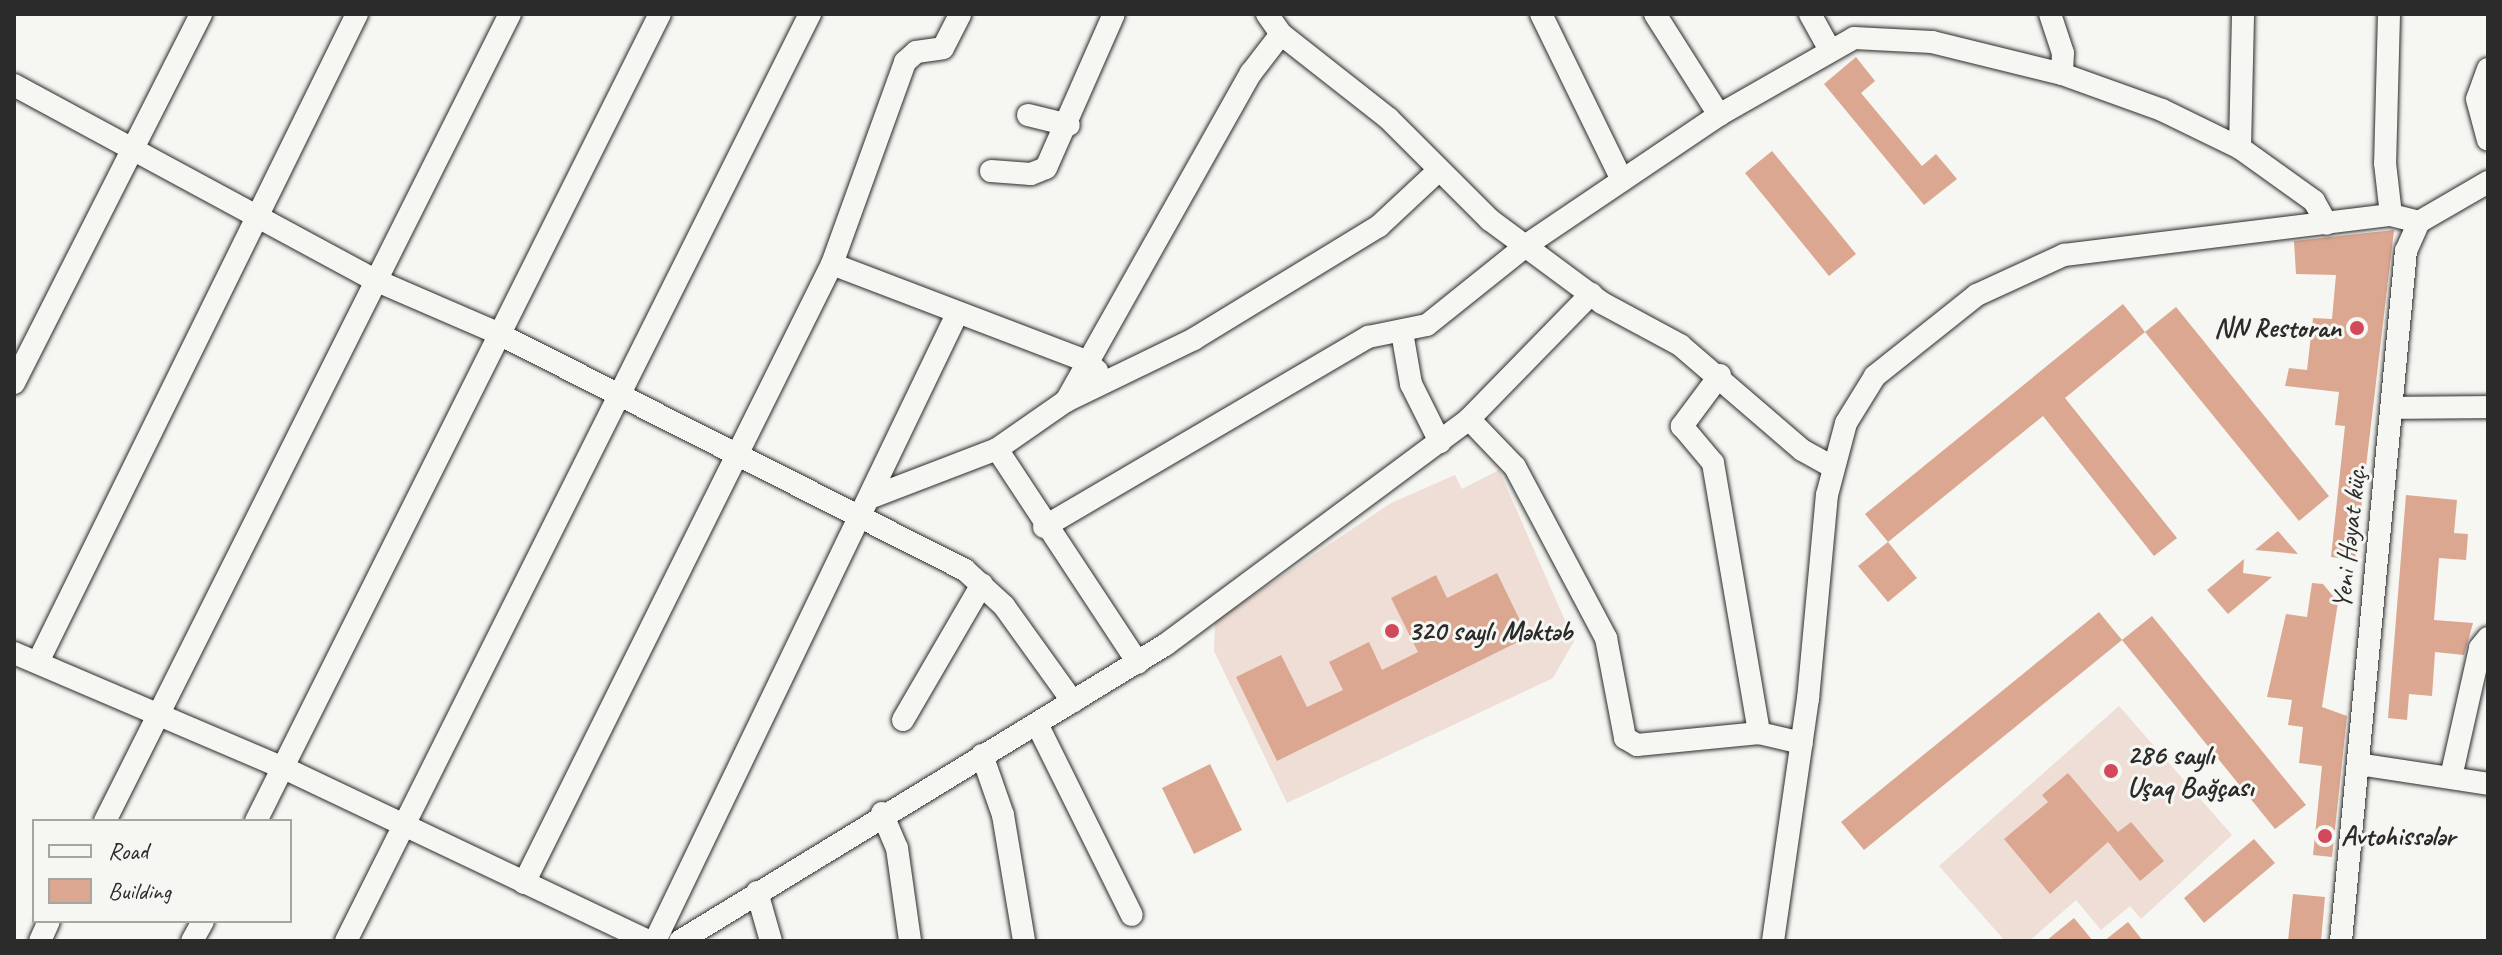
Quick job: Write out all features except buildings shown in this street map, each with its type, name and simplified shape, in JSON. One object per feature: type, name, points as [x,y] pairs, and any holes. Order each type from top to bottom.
[{"type":"street","points":[[14,383],[201,14]]},
{"type":"street","points":[[38,662],[357,14]]},
{"type":"street","points":[[106,819],[160,718],[375,280],[510,14]]},
{"type":"street","points":[[257,819],[495,332],[660,14]]},
{"type":"street","points":[[346,941],[406,827],[810,14]]},
{"type":"street","points":[[524,883],[832,264],[905,62],[916,52],[943,48],[960,14]]},
{"type":"street","points":[[991,171],[1031,174],[1046,168],[1069,125],[1114,14]]},
{"type":"street","points":[[1267,14],[1281,34],[1347,82],[1490,220],[1528,244],[1591,294],[1661,332],[1720,375],[1802,450],[1833,467]]},
{"type":"street","points":[[1541,14],[1622,180]]},
{"type":"street","points":[[1655,14],[1719,115]]},
{"type":"street","points":[[1810,14],[1828,47]]},
{"type":"street","points":[[2050,14],[2063,53],[2062,74]]},
{"type":"street","points":[[2240,148],[2243,14]]},
{"type":"street","points":[[2389,14],[2385,163],[2391,215]]},
{"type":"street","points":[[1066,401],[1251,73],[1281,34]]},
{"type":"street","points":[[1044,527],[1368,337],[1427,325],[1528,244],[1622,180],[1828,47],[1854,38],[1907,37],[2062,74],[2162,110],[2240,148],[2314,201],[2327,224]]},
{"type":"street","points":[[2488,69],[2477,99],[2488,140]]},
{"type":"street","points":[[14,85],[130,152],[256,219],[375,280],[495,332],[860,518],[982,584],[1073,702]]},
{"type":"street","points":[[1028,115],[1069,125]]},
{"type":"street","points":[[872,497],[997,449],[1066,401],[1112,384],[1379,226],[1438,171]]},
{"type":"street","points":[[1773,941],[1802,743],[1833,467],[1846,423],[1875,376],[2003,279],[2064,255],[2391,215],[2419,222],[2488,182]]},
{"type":"street","name":"Yeni Həyat küç.","points":[[2341,941],[2406,251],[2419,222]]},
{"type":"street","points":[[832,264],[956,316],[1086,361],[1112,384]]},
{"type":"street","points":[[680,941],[882,813],[1138,663],[1469,419],[1591,294]]},
{"type":"street","points":[[655,941],[872,497],[956,316]]},
{"type":"street","points":[[1402,332],[1411,384],[1440,442]]},
{"type":"street","points":[[1720,375],[1682,426],[1713,463],[1759,733]]},
{"type":"street","points":[[2392,408],[2488,407]]},
{"type":"street","points":[[1469,419],[1515,467],[1606,638],[1625,738],[1637,745],[1759,733],[1802,743]]},
{"type":"street","points":[[997,449],[1044,527],[1138,663]]},
{"type":"street","points":[[903,720],[982,584]]},
{"type":"street","points":[[2451,777],[2480,648],[2488,638]]},
{"type":"street","points":[[14,653],[160,718],[284,768],[648,941]]},
{"type":"street","points":[[1037,724],[1132,915]]},
{"type":"street","points":[[982,755],[1003,815],[1024,941]]},
{"type":"street","points":[[2358,764],[2485,782]]},
{"type":"street","points":[[882,813],[897,848],[910,941]]},
{"type":"street","points":[[757,892],[771,941]]},
{"type":"street","points":[[192,941],[202,923]]},
{"type":"shaded area","name":"320 saylı Məktəb","points":[[1499,470],[1574,641],[1553,678],[1287,803],[1214,651],[1215,621],[1391,503],[1455,475],[1462,489]]},
{"type":"shaded area","name":"286 saylı Uşaq Bağçası","points":[[2119,706],[2232,835],[2141,919],[2130,906],[2101,930],[2076,900],[2029,941],[2005,941],[1939,866]]},
{"type":"place","name":"NN Restoran","points":[[2357,328]]},
{"type":"place","name":"320 saylı Məktəb","points":[[1392,631]]},
{"type":"place","name":"286 saylı Uşaq Bağçası","points":[[2111,771]]},
{"type":"place","name":"Avtohissələr","points":[[2325,836]]}]
